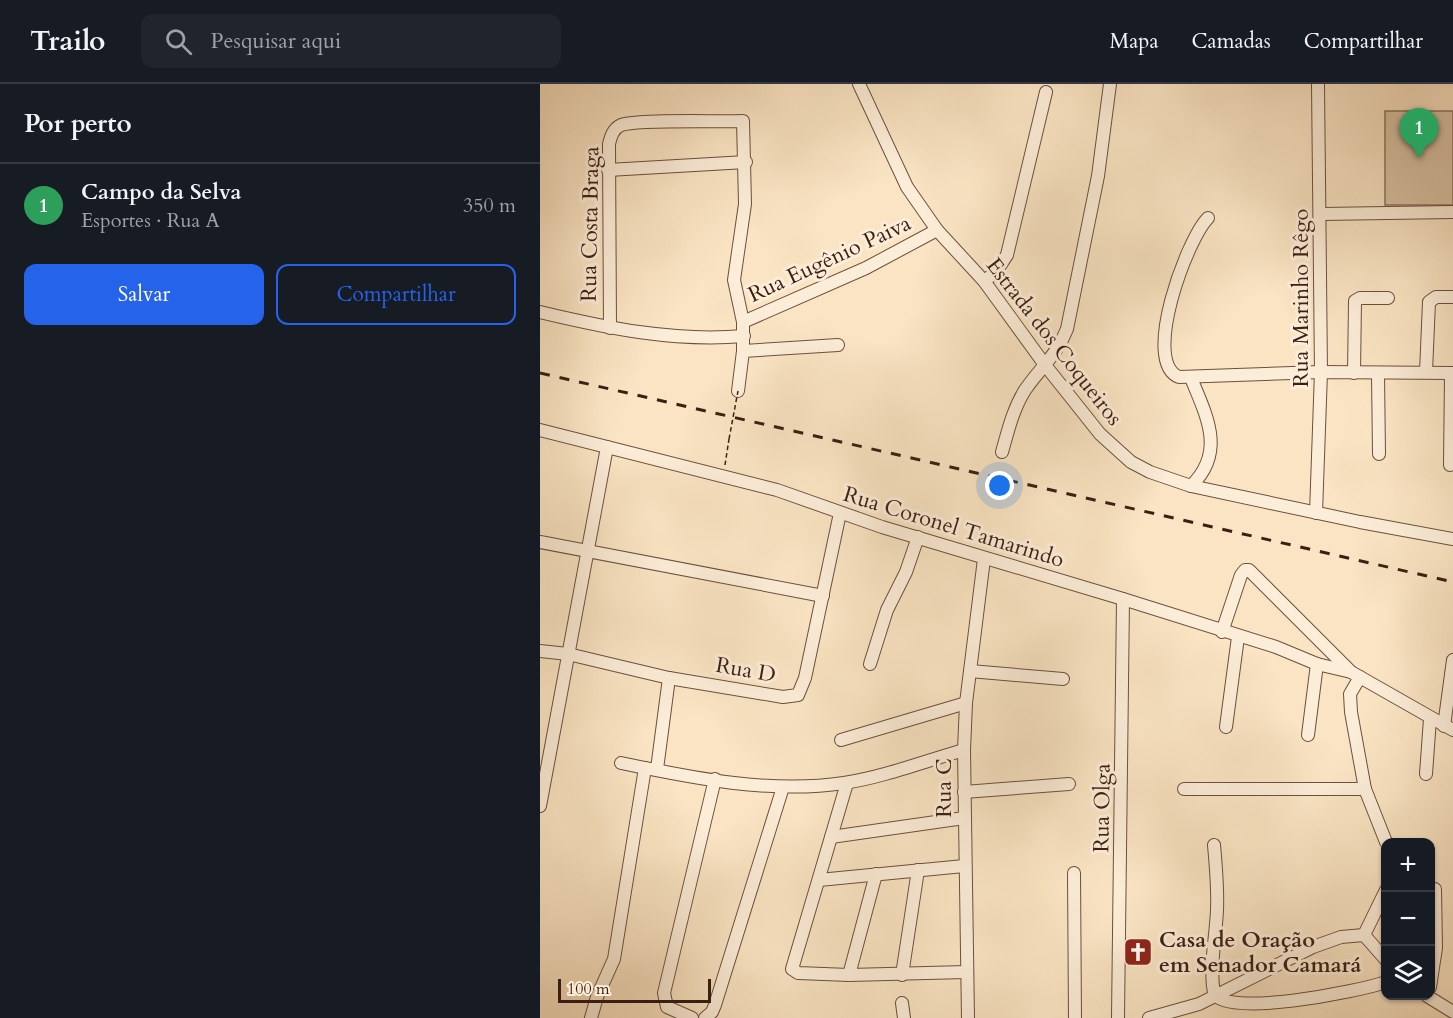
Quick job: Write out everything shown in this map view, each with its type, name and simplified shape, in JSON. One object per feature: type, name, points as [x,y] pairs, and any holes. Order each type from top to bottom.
[{"type":"street","name":"Estrada dos Coqueiros","points":[[860,84],[907,187],[937,230],[984,280],[1045,365],[1115,449],[1150,472],[1191,486],[1453,539]]},
{"type":"street","points":[[1002,452],[1018,402],[1057,352],[1071,314],[1077,269],[1098,176],[1110,84]]},
{"type":"street","name":"Rua Marinho Rêgo","points":[[1316,513],[1321,372],[1322,214],[1318,84]]},
{"type":"street","points":[[984,280],[996,273],[1007,255],[1046,92]]},
{"type":"street","name":"Rua Costa Braga","points":[[610,328],[608,170],[612,135],[620,126],[626,124],[743,121],[746,162],[744,217],[734,270],[735,294],[743,322]]},
{"type":"street","points":[[608,170],[746,162]]},
{"type":"street","points":[[1322,214],[1453,212]]},
{"type":"street","points":[[1208,218],[1199,227],[1175,286],[1167,328],[1168,367],[1173,375],[1191,378],[1321,372],[1452,373],[1450,465]]},
{"type":"street","name":"Rua Eugênio Paiva","points":[[540,312],[610,328],[690,338],[744,336],[743,322],[866,268],[937,230]]},
{"type":"street","points":[[1426,372],[1429,302],[1436,297],[1453,297]]},
{"type":"street","points":[[1354,373],[1355,301],[1360,298],[1388,298]]},
{"type":"street","points":[[738,392],[744,336]]},
{"type":"street","points":[[743,351],[838,345]]},
{"type":"street","points":[[1378,374],[1379,454]]},
{"type":"street","points":[[1191,378],[1202,405],[1212,448],[1208,465],[1191,486]]},
{"type":"street","name":"Rua Coronel Tamarindo","points":[[540,430],[723,475],[984,559],[1123,599],[1222,632],[1276,647],[1317,664],[1356,674]]},
{"type":"street","points":[[540,806],[545,748],[568,654],[607,447]]},
{"type":"street","name":"Rua D","points":[[540,651],[568,654],[669,678],[783,697],[798,695],[805,678],[840,513]]},
{"type":"street","points":[[870,664],[887,610],[906,572],[918,537]]},
{"type":"street","points":[[540,542],[822,596]]},
{"type":"street","name":"Rua C","points":[[968,1018],[964,750],[966,703],[984,559]]},
{"type":"street","points":[[1222,632],[1245,570],[1252,573],[1356,674],[1448,728],[1453,660]]},
{"type":"street","name":"Rua Olga","points":[[1118,1018],[1123,599]]},
{"type":"street","points":[[1226,727],[1238,637]]},
{"type":"street","points":[[1308,735],[1317,664]]},
{"type":"street","points":[[970,671],[1063,679]]},
{"type":"street","points":[[1356,674],[1350,694],[1365,789],[1384,838]]},
{"type":"street","points":[[591,1018],[597,997],[614,959],[669,678]]},
{"type":"street","points":[[841,740],[966,703]]},
{"type":"street","points":[[1426,774],[1430,719]]},
{"type":"street","points":[[621,763],[783,787],[847,783],[964,750]]},
{"type":"street","points":[[692,1018],[667,1007],[664,993],[714,778]]},
{"type":"street","points":[[847,783],[792,963],[795,972],[849,975],[966,972]]},
{"type":"street","points":[[964,792],[1069,784]]},
{"type":"street","points":[[705,1018],[712,1012],[715,1005],[783,787]]},
{"type":"street","points":[[1184,789],[1365,789]]},
{"type":"street","points":[[831,837],[964,818]]},
{"type":"street","points":[[1214,845],[1217,909],[1215,996],[1232,1012],[1255,1016],[1299,1008],[1381,983]]},
{"type":"street","points":[[819,880],[964,866]]},
{"type":"street","points":[[902,975],[918,870]]},
{"type":"street","points":[[1074,873],[1076,1018]]},
{"type":"street","points":[[849,975],[876,874]]},
{"type":"street","points":[[1435,889],[1435,955]]},
{"type":"street","points":[[1364,935],[1385,892]]},
{"type":"street","points":[[1149,1018],[1200,1004],[1313,947],[1341,937],[1364,935]]},
{"type":"street","points":[[1364,935],[1381,954]]},
{"type":"street","points":[[1435,998],[1453,1012]]},
{"type":"street","points":[[902,1003],[904,1018]]},
{"type":"path","points":[[723,475],[738,392]]},
{"type":"shaded area","points":[[1385,111],[1453,111],[1453,205],[1385,205]]},
{"type":"railway","points":[[540,373],[1453,582]]},
{"type":"place","name":"Campo da Selva","points":[[1419,158]]},
{"type":"place","name":"Casa de Oração em Senador Camará","points":[[1138,952]]}]
